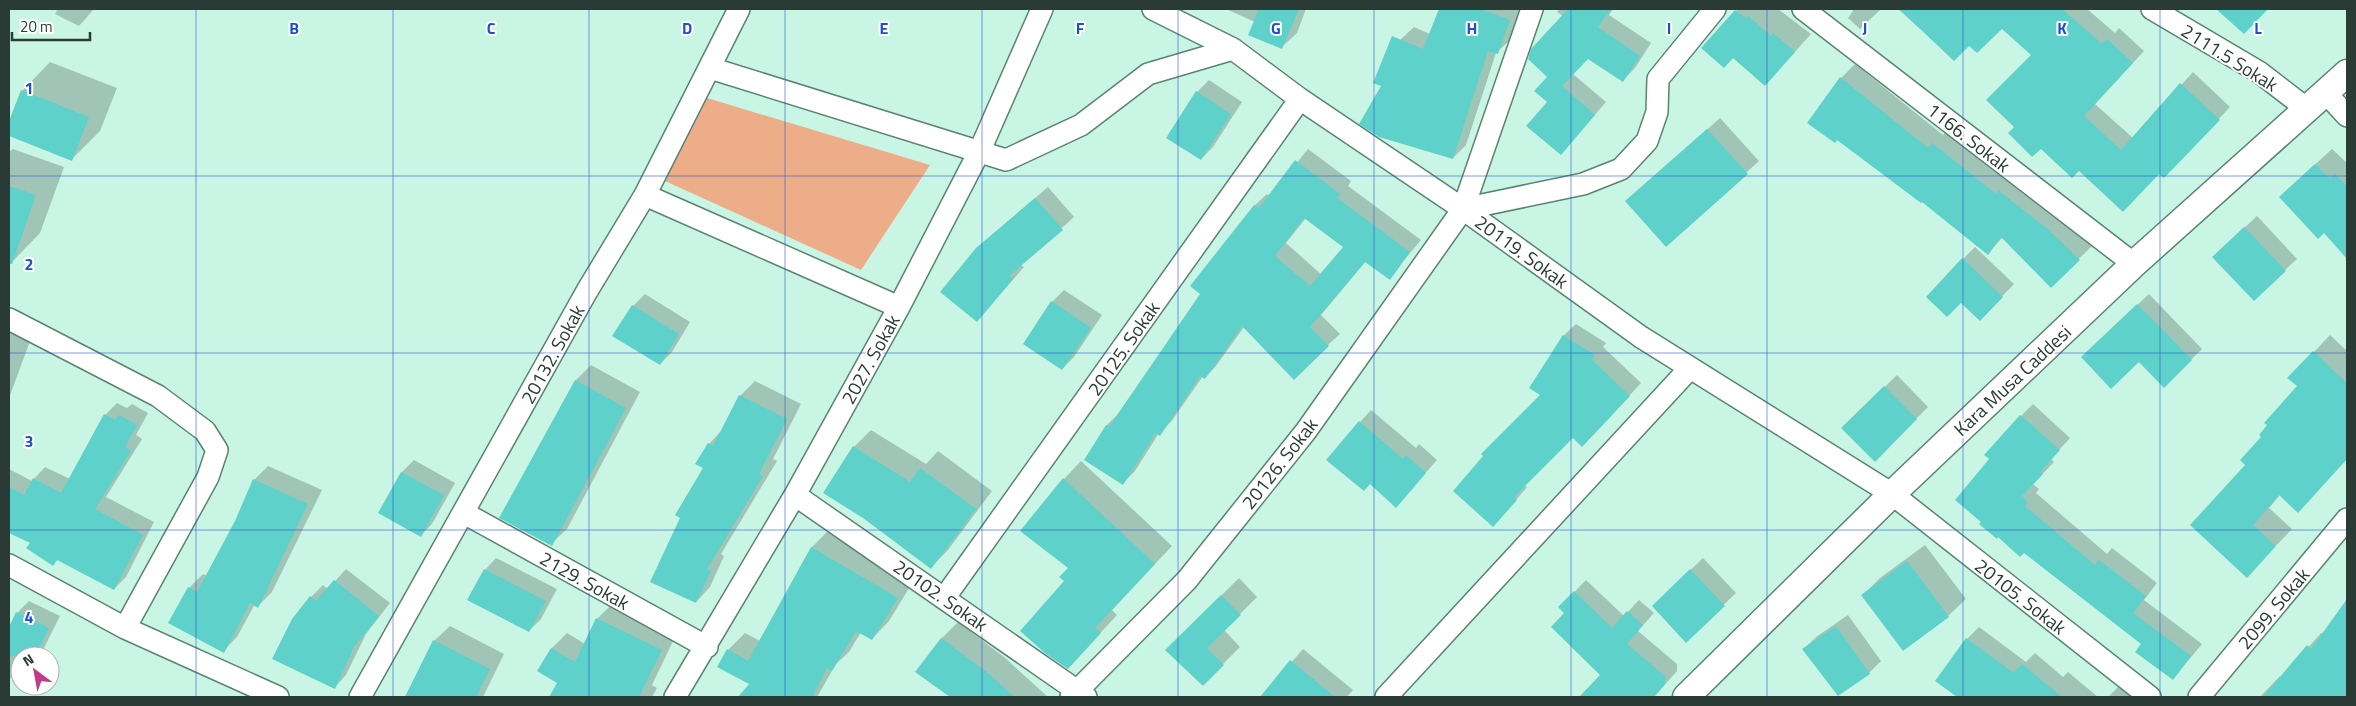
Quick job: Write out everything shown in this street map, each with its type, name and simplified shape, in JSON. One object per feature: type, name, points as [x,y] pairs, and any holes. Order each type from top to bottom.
[{"type":"street","name":"20132. Sokak","points":[[360,697],[587,291],[645,195],[739,9]]},
{"type":"street","name":"2027. Sokak","points":[[675,697],[796,495],[899,307],[980,150],[1042,9]]},
{"type":"street","name":"20119. Sokak","points":[[1153,9],[1233,49],[1300,99],[1463,209],[1641,337],[1892,494]]},
{"type":"street","name":"20126. Sokak","points":[[1078,695],[1187,580],[1306,431],[1463,209],[1532,9]]},
{"type":"street","points":[[1463,209],[1583,184],[1621,169],[1647,141],[1657,112],[1658,79],[1715,9]]},
{"type":"street","name":"1166. Sokak","points":[[1803,9],[2134,264]]},
{"type":"street","name":"2111.5 Sokak","points":[[2152,9],[2259,72],[2347,116]]},
{"type":"street","points":[[710,68],[980,150],[1006,160],[1080,125],[1148,74],[1233,49]]},
{"type":"street","name":"Kara Musa Caddesi","points":[[1697,694],[1892,494],[2134,264],[2347,73]]},
{"type":"street","name":"20125. Sokak","points":[[945,597],[1300,99]]},
{"type":"street","points":[[645,195],[899,307]]},
{"type":"street","points":[[9,319],[158,396],[205,431],[217,450],[208,477],[125,628]]},
{"type":"street","points":[[1386,697],[1690,368]]},
{"type":"street","name":"20105. Sokak","points":[[1892,494],[2150,697]]},
{"type":"street","name":"20102. Sokak","points":[[796,495],[945,597],[1078,695]]},
{"type":"street","name":"2129. Sokak","points":[[464,512],[706,647]]},
{"type":"street","name":"2099. Sokak","points":[[2199,697],[2347,518]]},
{"type":"street","points":[[9,565],[125,628],[278,697]]},
{"type":"shaded area","points":[[707,98],[930,165],[861,270],[665,181]]},
{"type":"building","points":[[1259,9],[1299,9],[1282,49],[1248,35]]},
{"type":"building","points":[[1439,9],[1480,9],[1510,20],[1498,54],[1488,51],[1453,159],[1379,137],[1359,124],[1381,86],[1373,83],[1392,36],[1423,49]]},
{"type":"building","points":[[1568,9],[1611,9],[1598,27],[1640,56],[1623,82],[1588,59],[1562,86],[1595,115],[1561,155],[1526,126],[1547,102],[1534,91],[1547,77],[1528,59],[1531,49]]},
{"type":"building","points":[[1899,9],[2062,9],[2102,44],[2107,39],[2133,63],[2084,116],[2121,150],[2180,83],[2220,120],[2164,178],[2159,174],[2123,212],[2079,171],[2072,178],[2041,149],[2032,157],[2008,133],[2014,127],[1986,100],[2031,55],[2002,29],[1977,53],[1969,46],[1954,61]]},
{"type":"building","points":[[2216,9],[2268,9],[2244,34]]},
{"type":"building","points":[[1735,10],[1746,18],[1748,16],[1771,36],[1773,33],[1795,52],[1765,86],[1733,58],[1724,68],[1701,48]]},
{"type":"building","points":[[1840,77],[1928,148],[1932,143],[1996,194],[1998,190],[2050,231],[2080,260],[2051,288],[2001,237],[1988,255],[1922,202],[1837,140],[1835,143],[1807,123]]},
{"type":"building","points":[[21,90],[89,117],[72,161],[9,136],[9,121]]},
{"type":"building","points":[[1196,91],[1231,114],[1201,160],[1166,138]]},
{"type":"building","points":[[1707,129],[1748,174],[1666,247],[1625,201]]},
{"type":"building","points":[[1295,160],[1340,194],[1337,198],[1410,252],[1390,280],[1365,262],[1310,327],[1329,346],[1294,380],[1242,326],[1205,379],[1200,376],[1160,436],[1156,433],[1123,485],[1084,460],[1106,425],[1109,427],[1200,294],[1190,286],[1254,205],[1259,208]],"holes":[[[1304,218],[1343,247],[1310,286],[1275,256]]]},
{"type":"building","points":[[2315,164],[2330,179],[2335,174],[2347,187],[2347,259],[2324,233],[2318,239],[2279,197]]},
{"type":"building","points":[[9,186],[36,195],[12,264],[9,264]]},
{"type":"building","points":[[1035,198],[1063,230],[1009,276],[1013,279],[977,322],[940,292],[976,248]]},
{"type":"building","points":[[2244,227],[2286,271],[2254,301],[2212,257]]},
{"type":"building","points":[[1962,258],[2003,297],[1980,321],[1961,303],[1947,317],[1926,297]]},
{"type":"building","points":[[1051,301],[1091,328],[1062,370],[1023,344]]},
{"type":"building","points":[[2137,304],[2192,360],[2164,388],[2139,362],[2111,389],[2081,357]]},
{"type":"building","points":[[632,305],[679,334],[660,365],[612,336]]},
{"type":"building","points":[[1563,335],[1595,355],[1592,360],[1630,396],[1582,447],[1573,438],[1514,497],[1517,500],[1493,527],[1453,491],[1483,456],[1481,454],[1540,395],[1529,388]]},
{"type":"building","points":[[2313,351],[2347,383],[2347,459],[2298,513],[2279,495],[2253,525],[2276,546],[2247,578],[2190,525],[2245,465],[2240,460],[2261,437],[2259,435],[2267,425],[2264,423],[2297,386],[2287,378]]},
{"type":"building","points":[[575,380],[626,408],[552,546],[499,518]]},
{"type":"building","points":[[1884,386],[1917,419],[1875,462],[1841,428]]},
{"type":"building","points":[[739,395],[787,419],[759,474],[763,476],[707,569],[711,571],[696,603],[650,582],[680,518],[675,515],[703,468],[695,464],[708,443],[713,446]]},
{"type":"building","points":[[104,414],[115,420],[119,415],[137,425],[125,447],[131,451],[95,509],[143,535],[114,590],[57,560],[53,566],[26,548],[30,543],[9,533],[9,487],[24,495],[33,478],[61,493]]},
{"type":"building","points":[[2020,415],[2060,450],[2040,472],[2043,474],[2022,496],[2028,502],[2025,506],[2095,565],[2099,560],[2146,596],[2133,613],[2191,656],[2173,680],[2135,652],[2141,644],[2024,553],[2020,557],[1998,537],[1997,539],[1979,524],[1981,522],[1955,500],[1989,459],[1984,455]]},
{"type":"building","points":[[1359,421],[1403,459],[1406,455],[1426,473],[1396,508],[1370,484],[1364,491],[1326,460]]},
{"type":"building","points":[[853,446],[910,482],[920,468],[976,509],[931,569],[863,518],[823,493]]},
{"type":"building","points":[[401,472],[444,495],[421,537],[378,513]]},
{"type":"building","points":[[1063,478],[1155,564],[1095,628],[1101,633],[1068,669],[1046,654],[1020,631],[1064,581],[1059,577],[1068,568],[1020,531]]},
{"type":"building","points":[[253,479],[308,504],[258,608],[250,603],[224,653],[168,623],[188,587],[197,592],[235,521]]},
{"type":"building","points":[[811,547],[898,598],[872,640],[856,631],[832,671],[827,668],[812,697],[738,697],[749,684],[717,667],[727,649],[748,661]]},
{"type":"building","points":[[1907,561],[1949,617],[1903,651],[1861,595]]},
{"type":"building","points":[[484,569],[546,601],[529,632],[467,600]]},
{"type":"building","points":[[1690,569],[1725,606],[1686,643],[1652,606]]},
{"type":"building","points":[[334,580],[379,616],[354,647],[335,689],[272,659],[292,619],[310,596],[316,601]]},
{"type":"building","points":[[1574,591],[1612,628],[1627,611],[1643,625],[1627,644],[1665,676],[1665,684],[1654,697],[1579,697],[1600,675],[1551,627],[1564,613],[1558,607]]},
{"type":"building","points":[[1221,595],[1241,615],[1207,648],[1224,665],[1203,686],[1165,650]]},
{"type":"building","points":[[2347,599],[2347,697],[2263,697],[2307,645],[2311,649]]},
{"type":"building","points":[[16,612],[49,628],[40,646],[10,646],[9,656],[9,627]]},
{"type":"building","points":[[596,618],[662,650],[639,697],[549,697],[557,683],[537,671],[551,648],[575,662]]},
{"type":"building","points":[[1836,626],[1870,674],[1838,696],[1802,649]]},
{"type":"building","points":[[941,638],[988,673],[1014,697],[950,697],[915,672]]},
{"type":"building","points":[[1966,638],[2014,673],[2022,664],[2062,697],[1957,697],[1935,681]]},
{"type":"building","points":[[433,640],[490,669],[476,697],[405,697]]},
{"type":"building","points":[[1290,660],[1335,697],[1260,697]]}]
